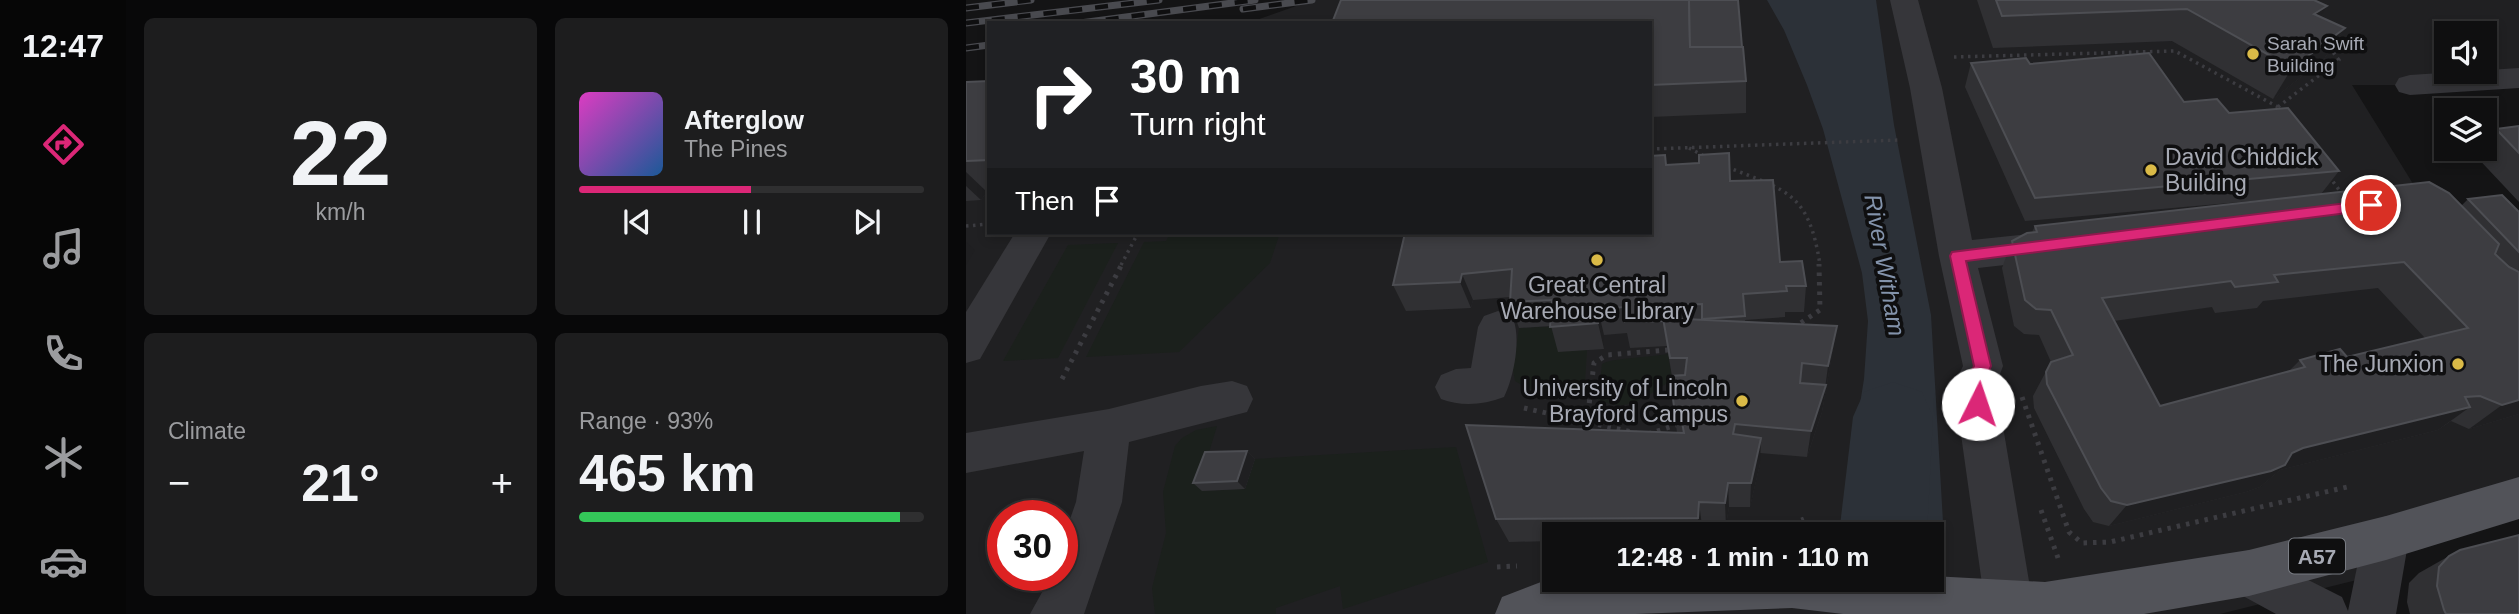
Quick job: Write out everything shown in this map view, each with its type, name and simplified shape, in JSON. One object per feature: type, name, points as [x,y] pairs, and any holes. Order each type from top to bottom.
[{"type":"main road","name":"A57","points":[[1519,614],[1566,597],[1646,589],[1792,584],[1953,603],[2045,606],[2249,573],[2386,538],[2519,498]]},
{"type":"street","points":[[1904,0],[1957,256],[1983,366],[1975,385],[2009,605]]},
{"type":"street","points":[[2410,85],[2519,78]]},
{"type":"street","points":[[966,347],[1032,235]]},
{"type":"street","points":[[1957,256],[2096,240]]},
{"type":"street","points":[[1456,387],[1489,385],[1499,327]]},
{"type":"street","points":[[966,453],[1110,428],[1201,404],[1232,399]]},
{"type":"street","points":[[1069,608],[1099,502],[1110,428]]},
{"type":"street","points":[[2372,614],[2386,538]]},
{"type":"street","points":[[2249,573],[2325,614]]},
{"type":"path","points":[[2278,107],[2339,60],[2324,40]]},
{"type":"path","points":[[1918,58],[2175,51],[2278,107],[2286,118]]},
{"type":"path","points":[[1652,149],[1898,140]]},
{"type":"path","points":[[1689,148],[1709,158]]},
{"type":"path","points":[[1719,163],[1791,193],[1811,222],[1822,289],[1820,310],[1788,331]]},
{"type":"path","points":[[2327,174],[2344,196]]},
{"type":"path","points":[[966,226],[987,225]]},
{"type":"path","points":[[1062,379],[1137,235]]},
{"type":"path","points":[[1587,422],[1594,363],[1607,355],[1668,350]]},
{"type":"path","points":[[2018,385],[2069,532],[2074,540],[2081,544],[2110,542],[2347,486]]},
{"type":"path","points":[[1524,408],[1645,435],[1676,425]]},
{"type":"path","points":[[1796,522],[1804,519]]},
{"type":"shaded area","name":"University of Lincoln Brayford Campus","points":[[1313,0],[2519,0],[2519,78],[2497,79],[2497,21],[2434,21],[2434,83],[2352,85],[2415,187],[2519,302],[2519,500],[2386,538],[2365,578],[2220,614],[966,614],[966,90],[987,86],[987,235],[1652,235],[1652,21],[1254,21]]},
{"type":"shaded area","points":[[1169,235],[1279,235],[1270,263],[1179,352],[1086,357],[1144,242],[1166,241]]},
{"type":"shaded area","points":[[1118,243],[1058,358],[1003,361],[1068,245]]},
{"type":"shaded area","points":[[1560,326],[1587,350],[1584,399],[1527,388],[1515,381],[1513,370],[1519,328]]},
{"type":"shaded area","points":[[1668,354],[1672,380],[1628,404],[1609,404],[1598,400],[1602,364],[1614,360]]},
{"type":"shaded area","points":[[1217,426],[1206,462],[1203,491],[1245,489],[1255,459],[1456,447],[1488,562],[1343,609],[1340,586],[1276,608],[1276,614],[1155,614],[1152,588],[1166,533],[1163,492],[1175,446],[1182,438],[1196,430]]},
{"type":"water","points":[[1767,0],[1876,0],[1894,125],[1931,315],[1943,522],[1842,516],[1864,379],[1868,321],[1862,273],[1823,129],[1784,30]]},
{"type":"building","points":[[1341,0],[1689,0],[1690,47],[1743,47],[1746,81],[1652,85],[1652,21],[1333,21]]},
{"type":"building","points":[[1689,0],[1738,0],[1742,47],[1690,47]]},
{"type":"building","points":[[1996,0],[2314,0],[2327,6],[2314,14],[2345,28],[2292,68],[2187,9],[2002,16]]},
{"type":"building","name":"David Chiddick Building","points":[[2149,53],[2184,102],[2217,99],[2229,113],[2288,108],[2339,171],[2035,198],[1971,63],[2026,58],[2030,64]]},
{"type":"building","points":[[987,81],[987,160],[966,161],[966,82]]},
{"type":"building","points":[[2519,126],[2519,153],[2497,130]]},
{"type":"building","name":"Great Central Warehouse Library","points":[[1729,153],[1730,181],[1773,180],[1780,262],[1802,261],[1806,286],[1786,286],[1787,291],[1743,294],[1745,316],[1702,319],[1702,304],[1672,305],[1672,319],[1625,322],[1625,307],[1598,309],[1598,323],[1550,327],[1552,300],[1510,302],[1512,269],[1462,274],[1460,282],[1393,285],[1405,235],[1652,235],[1652,156],[1665,155],[1666,165],[1699,163],[1699,155]]},
{"type":"building","name":"The Junxion","points":[[2429,182],[2449,193],[2499,244],[2495,254],[2519,272],[2519,400],[2502,405],[2480,396],[2465,397],[2470,407],[2303,448],[2292,453],[2285,465],[2271,471],[2127,505],[2111,501],[2101,488],[2047,384],[2046,372],[2051,362],[2073,355],[2051,310],[2036,309],[2025,300],[2012,241],[2027,233],[2037,232],[2035,226]],"holes":[[[2404,262],[2468,328],[2347,357],[2340,349],[2300,360],[2305,367],[2160,406],[2102,298],[2231,281],[2235,287],[2278,282],[2274,275]]]},
{"type":"building","points":[[2502,195],[2519,212],[2519,252],[2468,199]]},
{"type":"building","points":[[1663,318],[1837,326],[1828,366],[1802,363],[1800,383],[1826,385],[1811,431],[1735,424],[1733,434],[1761,438],[1751,483],[1728,483],[1725,503],[1699,502],[1698,518],[1496,519],[1466,425],[1684,433],[1682,422],[1676,422],[1670,376],[1685,375],[1687,358],[1670,358]]},
{"type":"building","points":[[1247,451],[1237,481],[1193,483],[1205,452]]},
{"type":"building","points":[[2519,535],[2519,614],[2446,614],[2437,586],[2439,567],[2449,556],[2460,550]]},
{"type":"waterway","name":"River Witham","points":[[1884,522],[1893,417]]},
{"type":"railway","points":[[966,8],[1031,0]]},
{"type":"railway","points":[[966,23],[1159,0]]},
{"type":"railway","points":[[1095,21],[1255,0]]},
{"type":"railway","points":[[1243,9],[1312,0]]},
{"type":"railway","points":[[966,48],[987,45]]},
{"type":"place","name":"Sarah Swift Building","points":[[2253,54]]},
{"type":"place","name":"David Chiddick Building","points":[[2151,170]]},
{"type":"place","name":"Great Central Warehouse Library","points":[[1597,260]]},
{"type":"place","name":"The Junxion","points":[[2458,364]]},
{"type":"place","name":"University of Lincoln Brayford Campus","points":[[1742,401]]},
{"type":"route","points":[[1978,404],[1975,385],[1983,366],[1957,256],[2371,205]]}]
